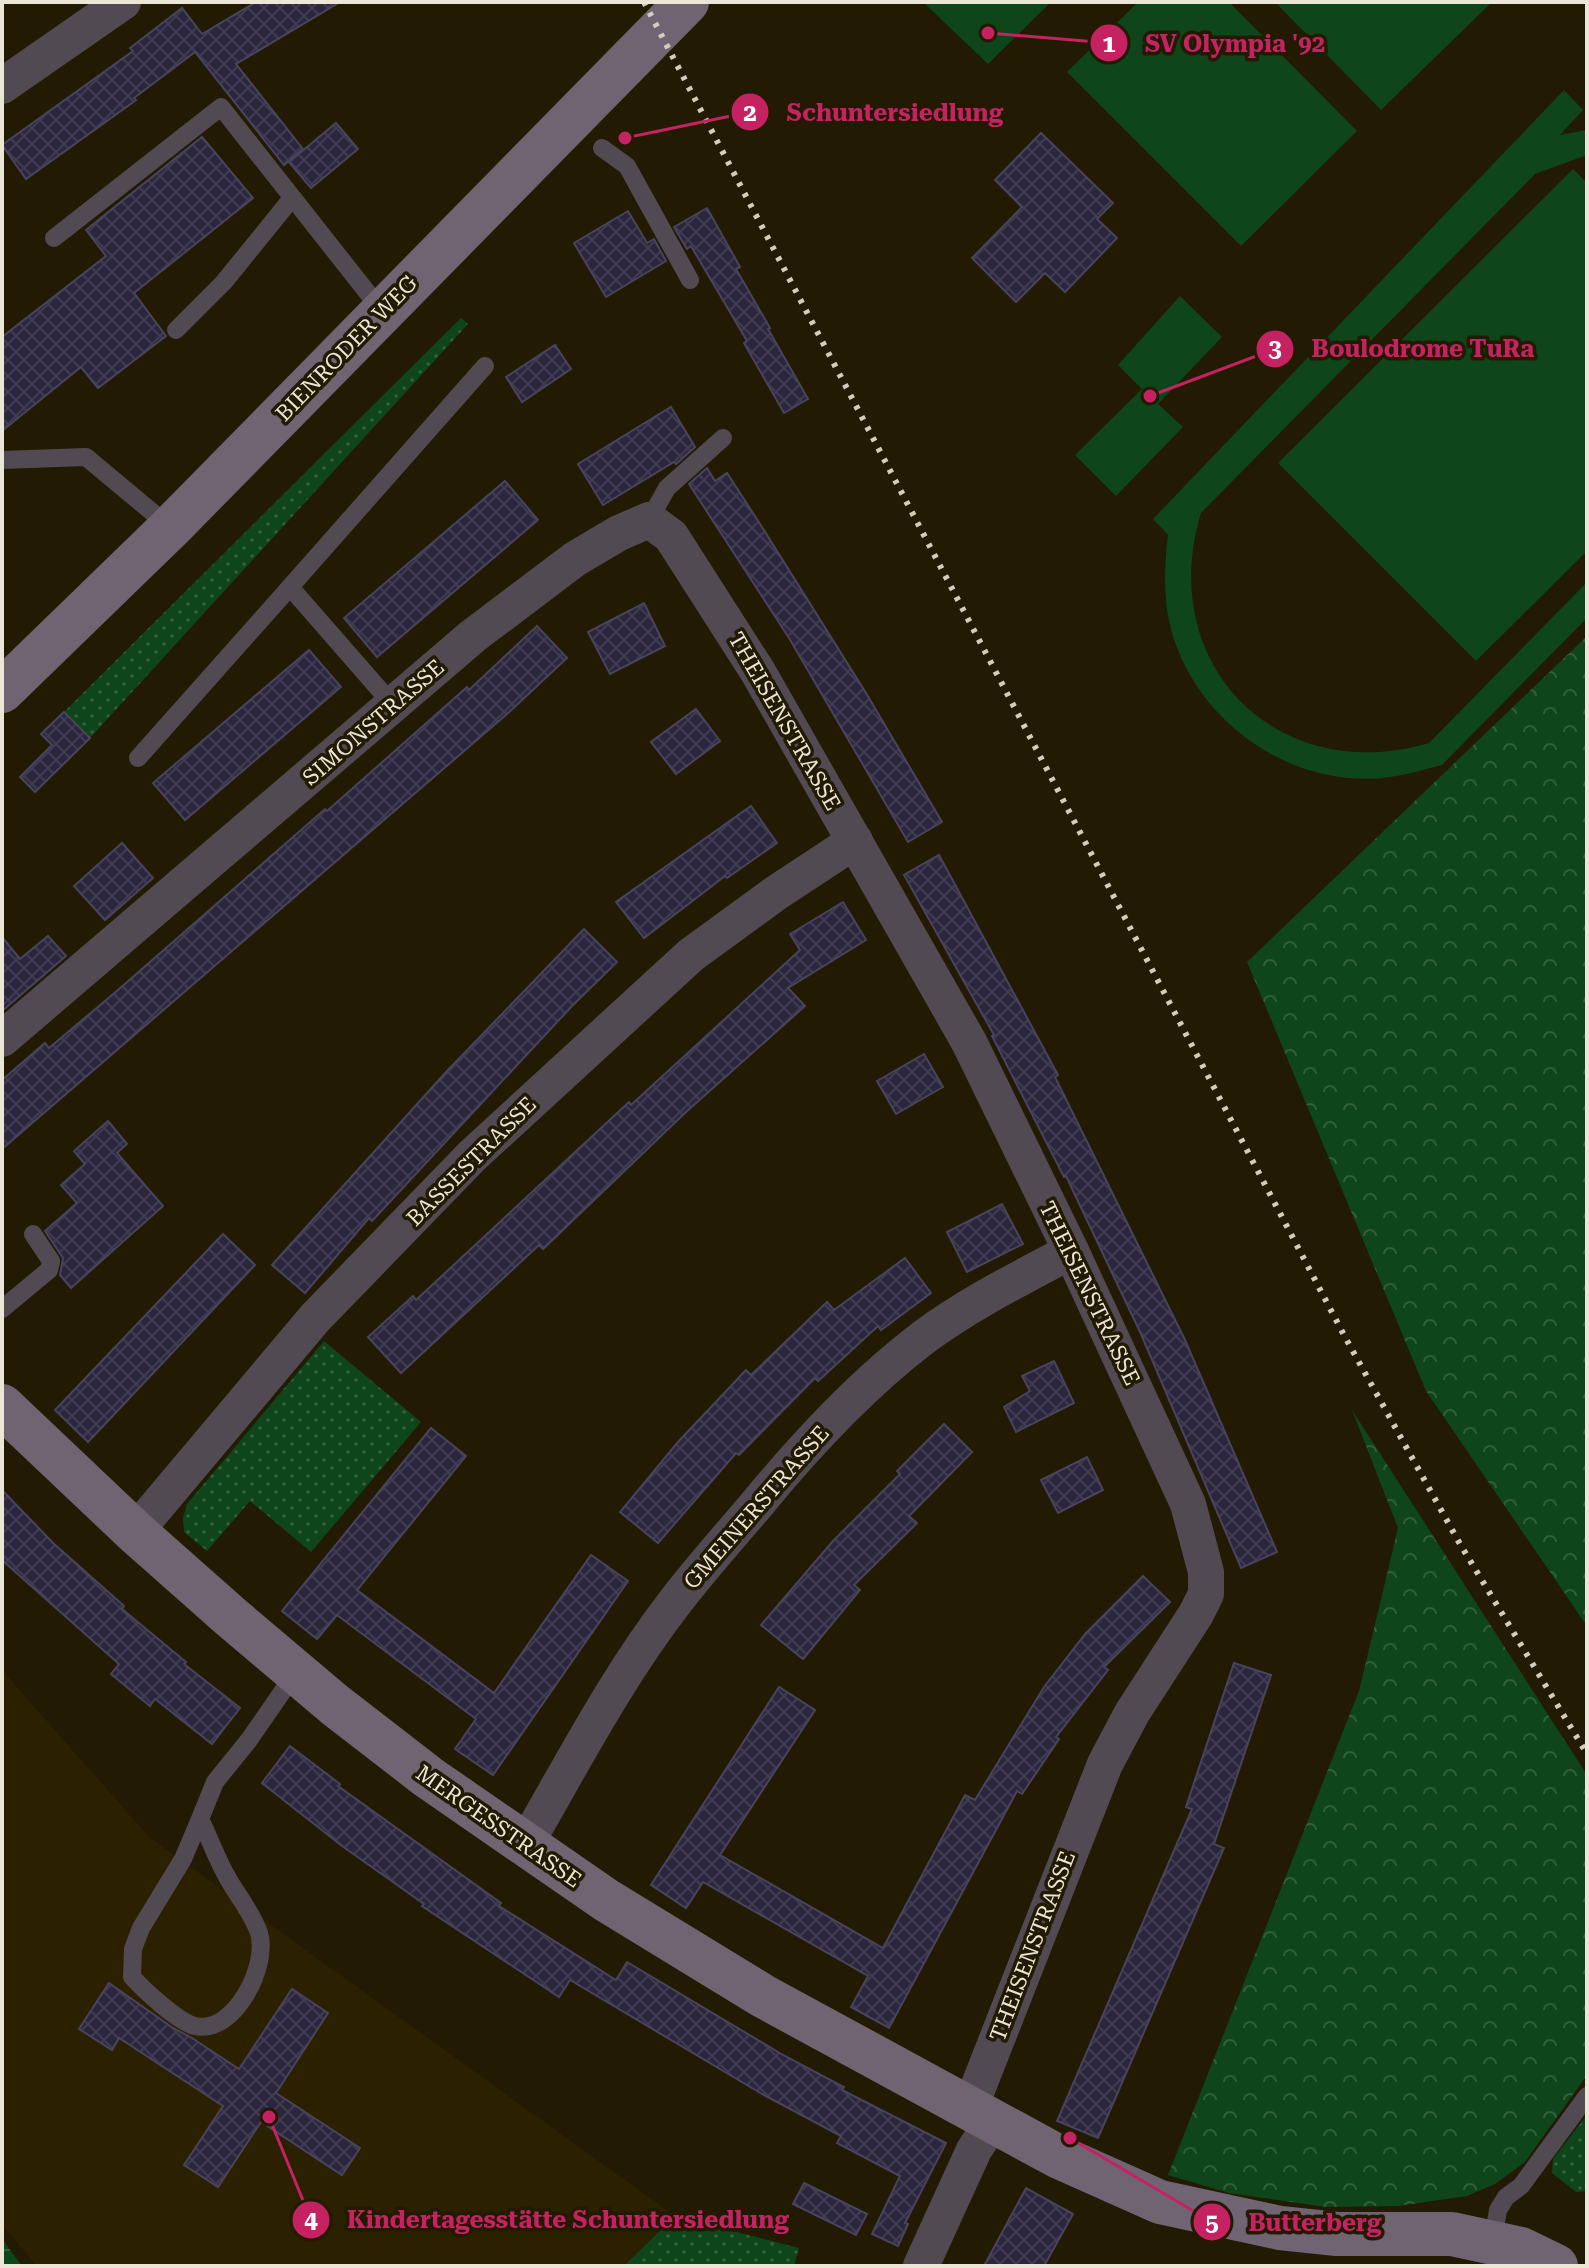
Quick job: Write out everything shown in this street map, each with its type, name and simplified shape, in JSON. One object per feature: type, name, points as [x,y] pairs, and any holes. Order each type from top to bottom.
[{"type":"street","points":[[2,86],[123,2]]},
{"type":"street","name":"BIENRODER WEG","points":[[2,691],[171,527],[687,2]]},
{"type":"street","name":"SIMONSTRASSE","points":[[15,1028],[473,636],[575,559],[619,533],[649,520]]},
{"type":"street","name":"THEISENSTRASSE","points":[[649,520],[671,536],[758,672],[969,1042],[1071,1251],[1188,1504],[1208,1583],[1196,1614],[1132,1713],[1105,1764],[977,2090],[980,2114],[974,2150],[921,2266]]},
{"type":"street","name":"BASSESTRASSE","points":[[135,1532],[315,1318],[472,1156],[691,955],[855,841]]},
{"type":"street","name":"GMEINERSTRASSE","points":[[525,1845],[644,1646],[674,1603],[804,1449],[879,1374],[926,1336],[983,1297],[1071,1251]]},
{"type":"street","name":"MERGESSTRASSE","points":[[2,1406],[135,1532],[296,1672],[428,1777],[606,1900],[763,1996],[1059,2157],[1160,2202],[1280,2228],[1337,2234],[1452,2234],[1521,2249],[1556,2266]]},
{"type":"lane","points":[[54,238],[221,107],[382,311]]},
{"type":"lane","points":[[602,148],[627,166],[690,280]]},
{"type":"lane","points":[[176,330],[224,282],[292,198]]},
{"type":"lane","points":[[138,758],[485,366]]},
{"type":"lane","points":[[649,520],[667,488],[723,438]]},
{"type":"lane","points":[[2,460],[86,457],[171,527]]},
{"type":"lane","points":[[290,587],[393,705]]},
{"type":"lane","points":[[2,1309],[49,1270],[51,1261],[33,1234]]},
{"type":"lane","points":[[200,1819],[226,1875],[259,1934],[261,1958],[254,1980],[237,2007],[218,2025],[194,2026],[149,1995],[132,1977],[133,1949],[141,1928],[183,1859],[215,1782],[249,1740],[296,1672]]},
{"type":"lane","points":[[1493,2241],[1498,2210],[1506,2197],[1521,2186],[1587,2096]]},
{"type":"shaded area","points":[[2,1670],[149,1837],[675,2216],[624,2266],[37,2266],[2,2225]]},
{"type":"green space","points":[[923,2],[1051,2],[988,64]]},
{"type":"green space","points":[[1138,2],[1229,2],[1357,131],[1241,246],[1067,72]]},
{"type":"green space","points":[[1275,2],[1492,2],[1381,110]]},
{"type":"green space","points":[[1564,90],[1583,110],[1560,135],[1587,130],[1587,155],[1535,174],[1201,513],[1191,568],[1196,619],[1213,664],[1241,702],[1278,730],[1323,747],[1374,752],[1429,743],[1587,582],[1587,618],[1442,765],[1383,778],[1348,778],[1314,772],[1282,760],[1252,742],[1225,720],[1203,694],[1185,665],[1172,633],[1167,609],[1165,572],[1168,535],[1153,519]]},
{"type":"green space","points":[[1573,169],[1587,183],[1587,551],[1476,661],[1278,463]]},
{"type":"green space","points":[[1180,296],[1222,337],[1158,404],[1183,427],[1116,496],[1075,455],[1142,389],[1118,365]]},
{"type":"green space","points":[[461,318],[468,324],[90,738],[64,712]]},
{"type":"green space","points":[[1587,636],[1587,1626],[1426,1391],[1247,962]]},
{"type":"green space","points":[[324,1341],[421,1422],[311,1552],[250,1501],[207,1551],[184,1532],[183,1518],[187,1504]]},
{"type":"green space","points":[[1352,1410],[1587,1775],[1587,2075],[1525,2162],[1495,2184],[1467,2196],[1398,2206],[1326,2207],[1229,2193],[1168,2175],[1359,1691],[1398,1528]]},
{"type":"green space","points":[[1587,2115],[1587,2191],[1576,2192],[1552,2173],[1553,2159]]},
{"type":"green space","points":[[675,2216],[799,2248],[794,2266],[624,2266]]},
{"type":"green space","points":[[2,2239],[22,2266],[2,2266]]},
{"type":"building","points":[[256,2],[340,2],[236,64],[303,149],[284,165],[195,52],[134,98],[136,100],[26,179],[2,145],[133,51],[130,48],[182,8],[202,34]]},
{"type":"building","points":[[336,123],[358,149],[311,188],[289,162]]},
{"type":"building","points":[[1041,133],[1113,203],[1097,219],[1117,238],[1065,292],[1045,273],[1016,302],[972,258],[1022,207],[995,180]]},
{"type":"building","points":[[202,137],[253,198],[134,293],[166,336],[98,388],[81,367],[2,431],[2,337],[106,256],[86,230]]},
{"type":"building","points":[[707,208],[740,267],[736,269],[808,399],[784,413],[744,343],[747,341],[691,246],[687,249],[674,227]]},
{"type":"building","points":[[628,211],[647,243],[654,239],[666,261],[606,297],[574,243]]},
{"type":"building","points":[[555,345],[571,369],[522,402],[506,377]]},
{"type":"building","points":[[671,407],[695,447],[676,464],[674,462],[603,505],[578,464]]},
{"type":"building","points":[[707,468],[715,481],[727,473],[866,693],[942,822],[908,842],[789,638],[689,484]]},
{"type":"building","points":[[505,481],[538,520],[377,657],[344,618]]},
{"type":"building","points":[[644,603],[665,646],[610,674],[588,632]]},
{"type":"building","points":[[537,626],[567,658],[507,714],[2,1149],[2,1080],[45,1043],[49,1048],[118,990],[467,687],[469,690]]},
{"type":"building","points":[[309,650],[341,687],[185,820],[153,783]]},
{"type":"building","points":[[696,709],[720,741],[676,774],[651,742]]},
{"type":"building","points":[[64,712],[90,738],[35,792],[20,777],[52,745],[41,734]]},
{"type":"building","points":[[751,806],[777,843],[727,878],[725,876],[644,938],[616,902]]},
{"type":"building","points":[[122,843],[153,878],[105,920],[74,886]]},
{"type":"building","points":[[939,855],[1058,1075],[1055,1077],[1185,1340],[1277,1552],[1241,1568],[1141,1334],[1066,1176],[994,1035],[904,875]]},
{"type":"building","points":[[843,902],[866,940],[788,988],[805,1006],[686,1112],[543,1249],[539,1245],[401,1373],[368,1337],[413,1296],[416,1300],[629,1102],[631,1105],[800,950],[790,934]]},
{"type":"building","points":[[584,929],[617,962],[572,1006],[372,1221],[369,1218],[305,1293],[272,1265],[446,1072]]},
{"type":"building","points":[[48,936],[66,956],[2,1011],[2,937],[20,959]]},
{"type":"building","points":[[924,1054],[943,1087],[896,1114],[877,1081]]},
{"type":"building","points":[[108,1121],[127,1144],[117,1153],[163,1206],[71,1288],[60,1275],[63,1258],[45,1231],[77,1203],[61,1185],[85,1164],[74,1151]]},
{"type":"building","points":[[1002,1204],[1023,1244],[967,1272],[947,1232]]},
{"type":"building","points":[[223,1234],[255,1265],[88,1442],[55,1410]]},
{"type":"building","points":[[905,1258],[931,1293],[881,1330],[878,1326],[818,1381],[815,1378],[739,1455],[736,1453],[658,1543],[620,1512],[678,1442],[746,1370],[751,1375],[827,1302],[834,1310]]},
{"type":"building","points":[[1054,1361],[1074,1403],[1016,1432],[1004,1407],[1030,1391],[1022,1376]]},
{"type":"building","points":[[944,1424],[972,1452],[909,1516],[917,1523],[854,1585],[860,1590],[803,1659],[761,1625],[833,1541],[900,1474],[897,1471]]},
{"type":"building","points":[[431,1428],[466,1456],[357,1590],[494,1693],[591,1555],[628,1581],[493,1775],[455,1749],[476,1719],[337,1615],[317,1639],[282,1611]]},
{"type":"building","points":[[1087,1457],[1103,1490],[1058,1513],[1041,1480]]},
{"type":"building","points":[[2,1490],[53,1543],[124,1606],[122,1609],[240,1708],[212,1744],[155,1699],[150,1706],[111,1674],[119,1664],[2,1560]]},
{"type":"building","points":[[1143,1576],[1170,1602],[1104,1667],[1108,1670],[1056,1737],[1059,1739],[1022,1794],[1017,1791],[889,2028],[851,2007],[868,1976],[703,1882],[686,1908],[651,1885],[779,1687],[815,1710],[720,1855],[883,1948],[965,1795],[975,1800],[1044,1687],[1086,1633]]},
{"type":"building","points":[[1234,1663],[1271,1675],[1214,1844],[1224,1848],[1098,2138],[1057,2121],[1192,1809],[1186,1807]]},
{"type":"building","points":[[290,1746],[340,1784],[338,1786],[501,1903],[499,1906],[616,1980],[627,1962],[783,2055],[844,2087],[842,2090],[946,2143],[905,2223],[908,2224],[898,2246],[872,2234],[900,2176],[837,2143],[841,2136],[762,2094],[570,1980],[559,1997],[422,1906],[424,1904],[342,1846],[262,1783]]},
{"type":"building","points":[[109,1983],[239,2069],[292,1989],[328,2013],[276,2093],[360,2148],[342,2175],[261,2122],[218,2187],[184,2165],[223,2106],[119,2038],[112,2050],[79,2029]]},
{"type":"building","points":[[804,2183],[867,2214],[856,2235],[793,2204]]},
{"type":"building","points":[[1026,2188],[1073,2214],[1044,2266],[984,2266]]},
{"type":"railway","points":[[644,2],[1345,1337],[1460,1544],[1587,1754]]},
{"type":"place","name":"SV Olympia '92","points":[[988,33]]},
{"type":"place","name":"Schuntersiedlung","points":[[625,138]]},
{"type":"place","name":"Boulodrome TuRa","points":[[1150,396]]},
{"type":"place","name":"Kindertagesstätte Schuntersiedlung","points":[[269,2117]]},
{"type":"place","name":"Butterberg","points":[[1070,2138]]}]
